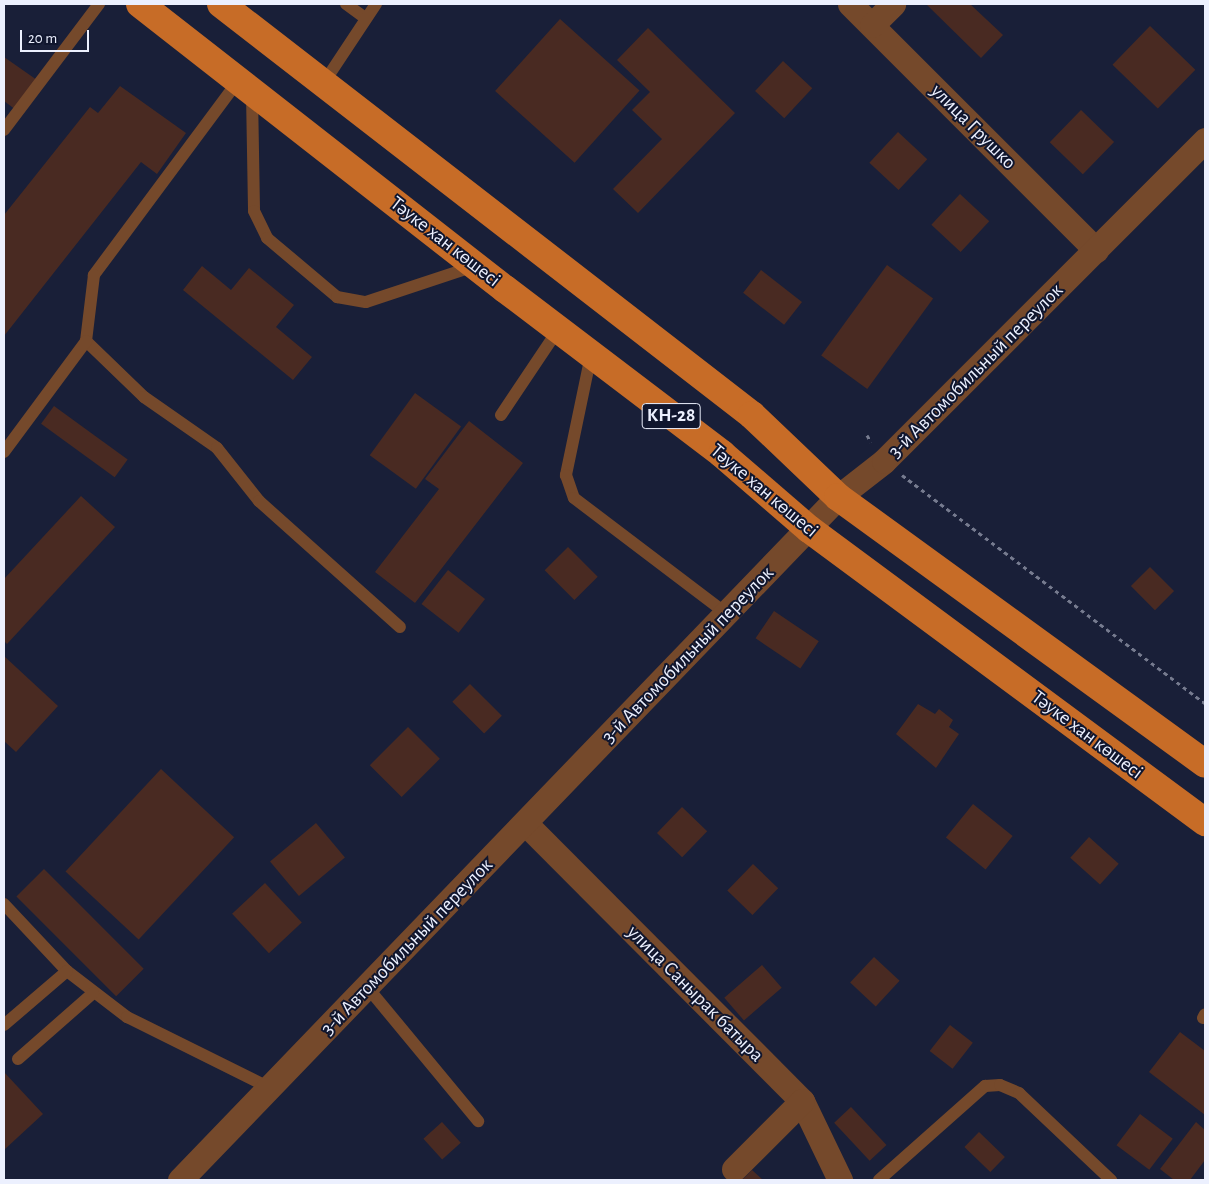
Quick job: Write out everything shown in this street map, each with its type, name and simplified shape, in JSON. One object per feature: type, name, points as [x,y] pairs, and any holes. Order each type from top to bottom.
[{"type":"main road","name":"Тәуке хан көшесі","points":[[140,4],[475,266],[722,454],[808,529],[1205,822]]},
{"type":"main road","name":"КН-28","points":[[220,4],[752,415],[838,497],[1205,764]]},
{"type":"street","name":"улица Грушко","points":[[850,4],[1096,250]]},
{"type":"street","points":[[872,26],[893,4]]},
{"type":"street","name":"3-й Автомобильный переулок","points":[[180,1180],[526,824],[838,497],[884,461],[1205,140]]},
{"type":"street","name":"улица Санырак батыра","points":[[526,824],[802,1101],[840,1180]]},
{"type":"street","points":[[734,1169],[802,1101]]},
{"type":"lane","points":[[4,130],[99,4]]},
{"type":"lane","points":[[346,4],[365,18]]},
{"type":"lane","points":[[323,84],[376,4]]},
{"type":"lane","points":[[245,86],[254,211],[267,238],[337,297],[366,302],[475,266]]},
{"type":"lane","points":[[4,452],[86,341],[94,275],[245,86]]},
{"type":"lane","points":[[501,415],[558,330]]},
{"type":"lane","points":[[86,341],[144,397],[217,448],[259,501],[400,627]]},
{"type":"lane","points":[[591,355],[566,475],[574,498],[727,614]]},
{"type":"lane","points":[[4,904],[67,971],[92,993],[127,1017],[268,1088]]},
{"type":"lane","points":[[4,1025],[67,971]]},
{"type":"lane","points":[[368,988],[478,1121]]},
{"type":"lane","points":[[18,1059],[92,993]]},
{"type":"lane","points":[[879,1180],[985,1086],[1000,1084],[1019,1093],[1111,1180]]},
{"type":"path","points":[[866,435],[884,461],[1205,703]]},
{"type":"building","points":[[926,4],[970,4],[1003,35],[981,58]]},
{"type":"building","points":[[560,19],[640,91],[575,163],[495,91]]},
{"type":"building","points":[[1150,26],[1195,70],[1158,109],[1112,65]]},
{"type":"building","points":[[648,28],[735,113],[638,213],[613,189],[662,139],[632,110],[650,92],[617,60]]},
{"type":"building","points":[[4,57],[37,80],[16,110],[4,101]]},
{"type":"building","points":[[783,61],[812,88],[784,118],[755,91]]},
{"type":"building","points":[[120,86],[186,133],[157,174],[141,162],[4,336],[4,215],[90,107],[98,113]]},
{"type":"building","points":[[1081,110],[1114,142],[1083,174],[1050,142]]},
{"type":"building","points":[[898,132],[927,159],[899,190],[869,163]]},
{"type":"building","points":[[960,194],[989,221],[961,252],[931,225]]},
{"type":"building","points":[[887,265],[933,299],[867,389],[821,356]]},
{"type":"building","points":[[202,266],[231,290],[249,268],[294,305],[276,327],[312,357],[293,380],[183,290]]},
{"type":"building","points":[[761,270],[802,302],[784,325],[743,293]]},
{"type":"building","points":[[415,393],[461,427],[416,489],[370,455]]},
{"type":"building","points":[[54,406],[128,459],[115,477],[41,424]]},
{"type":"building","points":[[469,421],[523,463],[415,603],[375,572],[439,489],[425,479]]},
{"type":"building","points":[[81,496],[115,527],[7,644],[4,641],[4,579]]},
{"type":"building","points":[[568,547],[598,577],[574,600],[545,570]]},
{"type":"building","points":[[1150,567],[1174,591],[1155,610],[1131,586]]},
{"type":"building","points":[[448,570],[485,599],[459,633],[422,604]]},
{"type":"building","points":[[774,611],[819,641],[800,669],[756,638]]},
{"type":"building","points":[[4,656],[58,706],[16,752],[4,741]]},
{"type":"building","points":[[470,684],[502,716],[484,733],[452,702]]},
{"type":"building","points":[[918,704],[935,714],[939,709],[953,720],[949,727],[959,734],[936,768],[896,734]]},
{"type":"building","points":[[408,727],[440,759],[402,797],[370,765]]},
{"type":"building","points":[[161,769],[234,837],[139,940],[66,871]]},
{"type":"building","points":[[973,804],[1013,836],[986,870],[946,837]]},
{"type":"building","points":[[682,807],[707,831],[682,857],[657,833]]},
{"type":"building","points":[[316,823],[345,857],[299,896],[270,862]]},
{"type":"building","points":[[1089,837],[1119,864],[1100,885],[1070,858]]},
{"type":"building","points":[[753,864],[778,888],[752,915],[727,891]]},
{"type":"building","points":[[44,869],[144,969],[116,996],[16,897]]},
{"type":"building","points":[[265,883],[302,922],[269,953],[232,914]]},
{"type":"building","points":[[874,957],[900,981],[876,1006],[850,983]]},
{"type":"building","points":[[762,965],[782,988],[744,1020],[724,998]]},
{"type":"building","points":[[950,1025],[973,1043],[953,1069],[930,1051]]},
{"type":"building","points":[[1180,1032],[1205,1051],[1205,1115],[1149,1072]]},
{"type":"building","points":[[4,1072],[43,1114],[4,1150]]},
{"type":"building","points":[[851,1107],[886,1145],[870,1161],[834,1123]]},
{"type":"building","points":[[1140,1114],[1173,1139],[1149,1170],[1117,1145]]},
{"type":"building","points":[[442,1122],[461,1143],[442,1160],[423,1139]]},
{"type":"building","points":[[1196,1122],[1205,1130],[1205,1160],[1190,1180],[1174,1180],[1160,1169]]},
{"type":"building","points":[[979,1132],[1005,1157],[990,1172],[964,1147]]},
{"type":"building","points":[[752,1170],[763,1180],[742,1180]]}]
